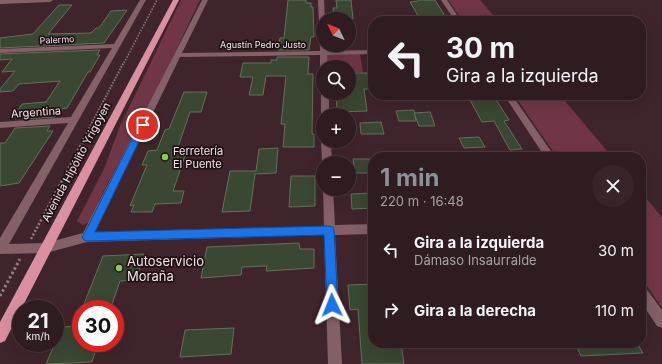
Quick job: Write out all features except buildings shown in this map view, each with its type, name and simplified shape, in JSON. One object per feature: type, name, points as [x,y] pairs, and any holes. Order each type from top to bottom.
[{"type":"main road","name":"Avenida Hipólito Yrigoyen","points":[[0,336],[176,0]]},
{"type":"street","points":[[0,2],[50,0]]},
{"type":"street","name":"Avenida Hipólito Yrigoyen","points":[[0,249],[143,0]]},
{"type":"street","points":[[88,237],[205,0]]},
{"type":"street","points":[[321,0],[322,12]]},
{"type":"street","points":[[444,0],[455,16]]},
{"type":"street","name":"Palermo","points":[[0,51],[116,46]]},
{"type":"street","name":"Agustín Pedro Justo","points":[[178,55],[368,52]]},
{"type":"street","points":[[323,54],[323,60]]},
{"type":"street","points":[[511,100],[547,152]]},
{"type":"street","name":"Argentina","points":[[0,125],[74,120]]},
{"type":"street","points":[[328,196],[335,364]]},
{"type":"street","points":[[0,249],[46,248],[88,237],[368,229]]},
{"type":"street","points":[[646,298],[662,321]]},
{"type":"path","points":[[0,296],[157,0]]},
{"type":"shaded area","points":[[181,0],[200,0],[154,96],[102,194],[91,221],[83,225],[77,221],[104,169],[120,126]]},
{"type":"shaded area","points":[[448,0],[480,0],[494,16],[459,16]]},
{"type":"shaded area","points":[[360,54],[363,72],[356,72],[356,60],[327,60],[327,55]]},
{"type":"shaded area","points":[[517,100],[564,100],[608,152],[554,152]]},
{"type":"shaded area","points":[[646,198],[662,217],[662,308],[646,284]]},
{"type":"place","name":"Ferretería El Puente","points":[[165,157]]},
{"type":"place","name":"Autoservicio Moraña","points":[[119,268]]},
{"type":"route","points":[[143,125],[88,237],[329,230],[332,305]]}]
